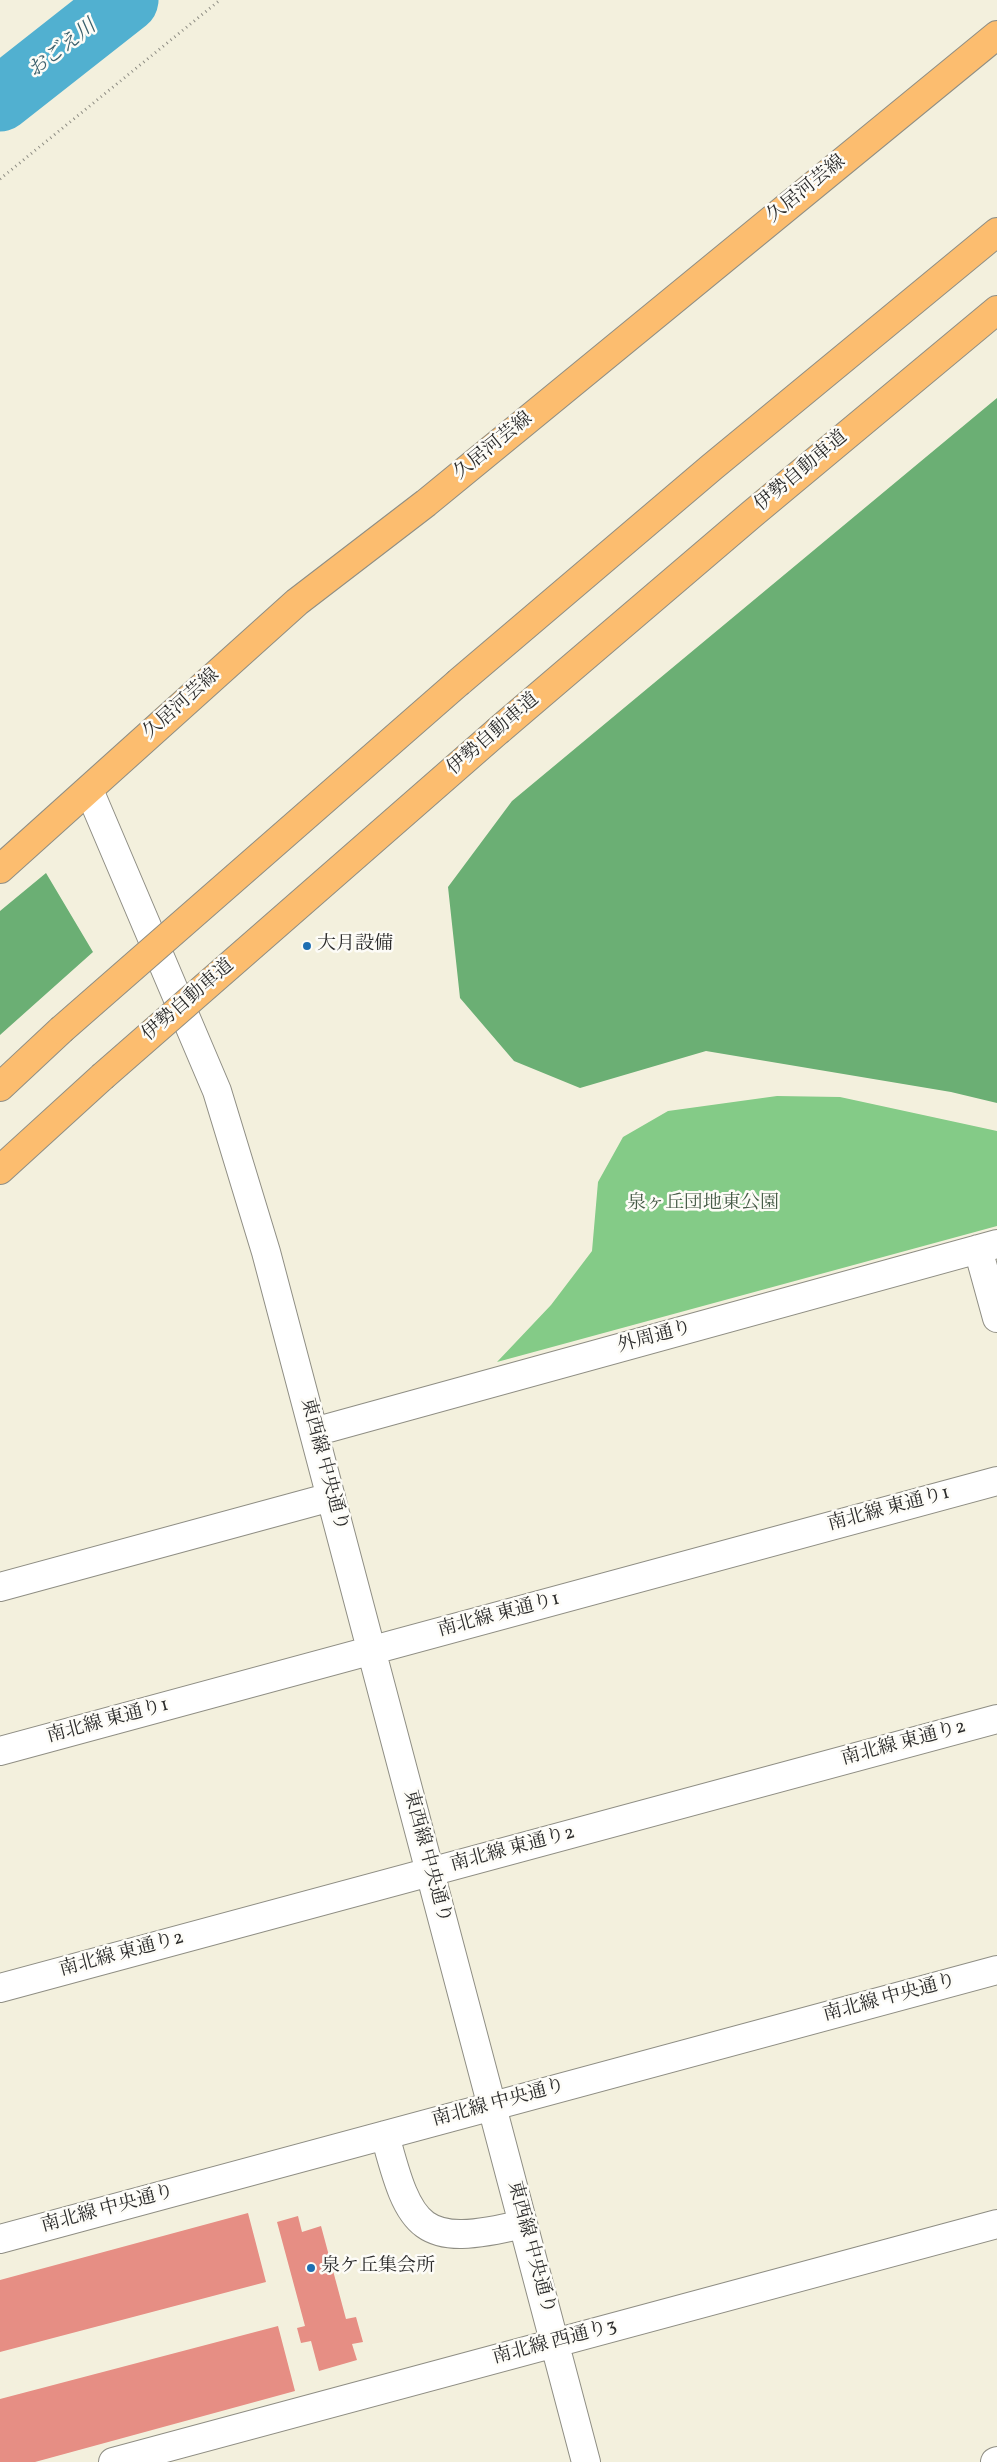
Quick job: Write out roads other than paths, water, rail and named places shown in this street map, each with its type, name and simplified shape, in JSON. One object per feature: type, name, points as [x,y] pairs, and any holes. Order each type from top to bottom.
[{"type":"main road","name":"久居河芸線","points":[[0,869],[296,602],[426,503],[997,35]]},
{"type":"main road","points":[[0,1087],[61,1030],[459,682],[705,474],[997,232]]},
{"type":"main road","name":"伊勢自動車道","points":[[0,1170],[102,1077],[499,730],[752,514],[997,310]]},
{"type":"street","name":"東西線 中央通り","points":[[88,790],[217,1091],[266,1252],[586,2462]]},
{"type":"street","points":[[987,1247],[997,1318]]},
{"type":"street","name":"外周通り","points":[[314,1432],[987,1247]]},
{"type":"street","name":"南北線 東通り1","points":[[0,1751],[997,1481]]},
{"type":"street","points":[[0,1587],[331,1497]]},
{"type":"street","name":"南北線 東通り2","points":[[0,1988],[997,1719]]},
{"type":"street","name":"南北線 中央通り","points":[[0,2239],[997,1970]]},
{"type":"street","points":[[385,2135],[404,2199],[413,2214],[428,2228],[448,2234],[470,2234],[523,2224]]},
{"type":"street","name":"南北線 西通り3","points":[[113,2462],[997,2224]]},
{"type":"waterway","name":"おごえ川","points":[[0,99],[126,0]]},
{"type":"place","name":"大月設備","points":[[307,946]]},
{"type":"place","name":"泉ケ丘集会所","points":[[311,2268]]},
{"type":"park label","name":"泉ヶ丘団地東公園","points":[[703,1205]]}]
